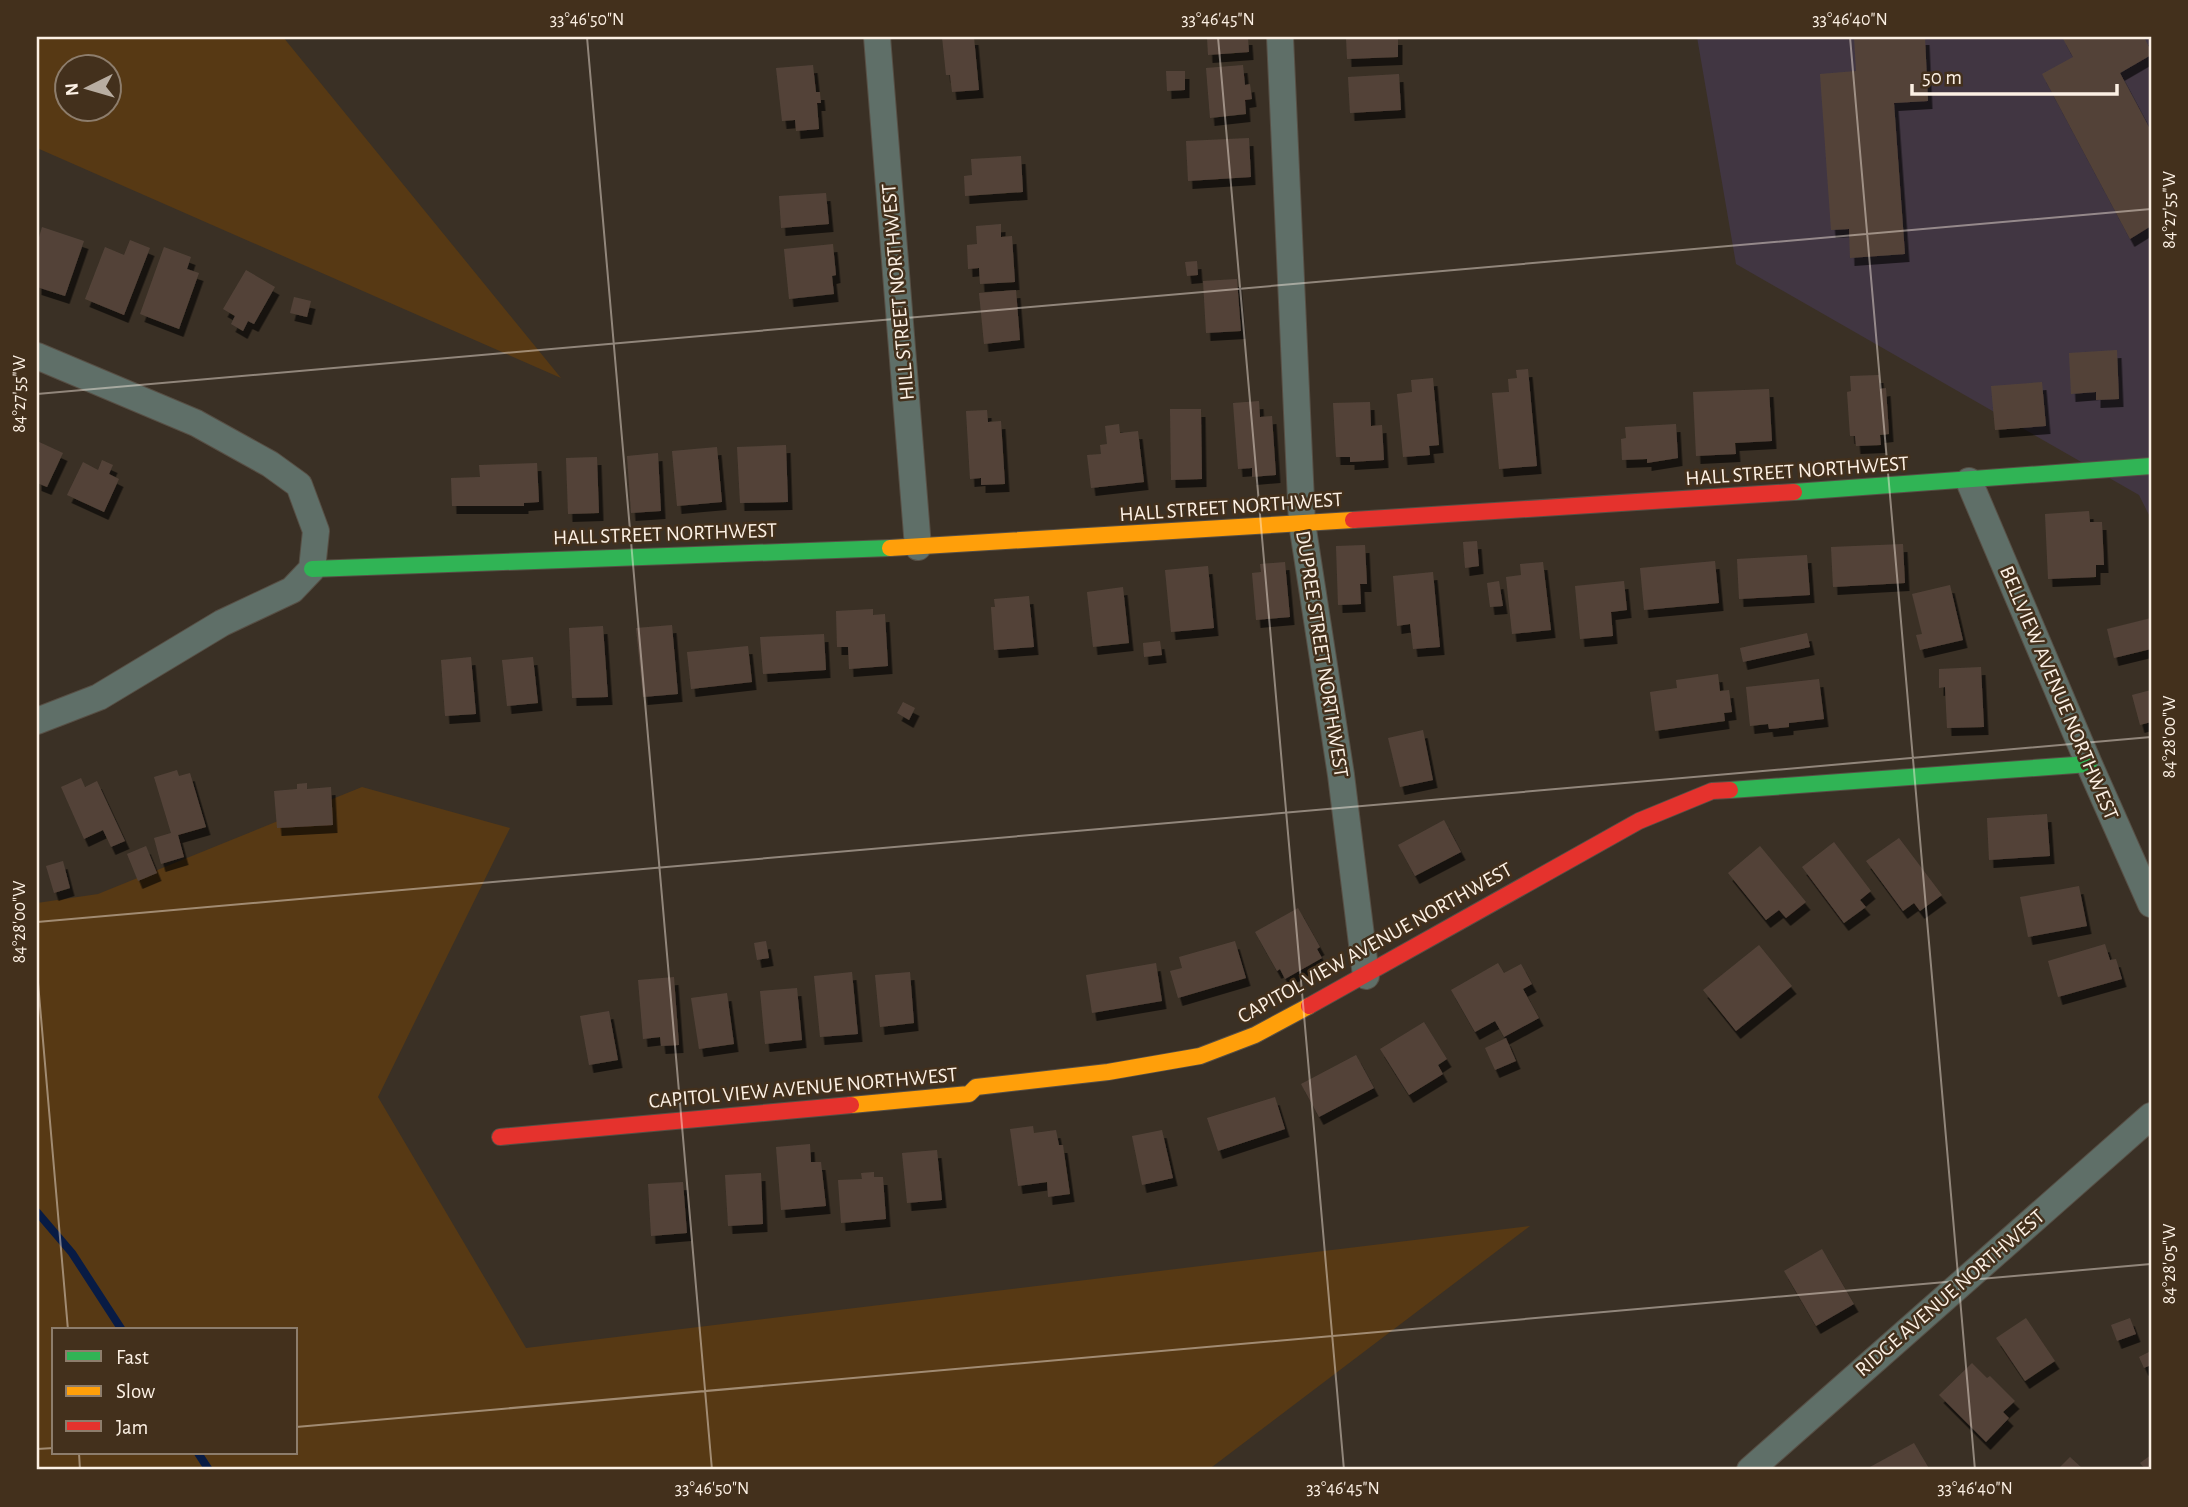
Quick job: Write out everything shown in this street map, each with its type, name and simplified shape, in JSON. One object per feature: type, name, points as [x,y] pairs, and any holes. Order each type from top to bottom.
[{"type":"street","name":"HILL STREET NORTHWEST","points":[[877,37],[918,547]]},
{"type":"street","name":"DUPREE STREET NORTHWEST","points":[[1280,37],[1302,523],[1341,775],[1366,976]]},
{"type":"street","points":[[37,356],[196,424],[270,464],[299,485],[316,531],[312,569],[292,590],[222,623],[99,697],[37,721]]},
{"type":"street","name":"HALL STREET NORTHWEST","points":[[312,569],[918,547],[1969,481],[2151,466]]},
{"type":"street","name":"BELLVIEW AVENUE NORTHWEST","points":[[1969,481],[2151,904]]},
{"type":"street","name":"CAPITOL VIEW AVENUE NORTHWEST","points":[[500,1137],[968,1094],[976,1087],[1108,1072],[1200,1056],[1255,1035],[1366,976],[1639,821],[1712,791],[2089,764]]},
{"type":"street","name":"RIDGE AVENUE NORTHWEST","points":[[1750,1470],[2151,1116]]},
{"type":"shaded area","points":[[37,37],[283,37],[561,378],[37,148]]},
{"type":"shaded area","points":[[1697,37],[2151,37],[2151,519],[2139,495],[1736,264]]},
{"type":"shaded area","points":[[362,787],[510,828],[378,1097],[526,1348],[1530,1226],[1208,1470],[37,1470],[37,903],[98,894]]},
{"type":"building","points":[[942,37],[974,37],[979,90],[952,92],[950,75],[946,75]]},
{"type":"building","points":[[1207,37],[1248,37],[1249,52],[1208,55]]},
{"type":"building","points":[[1346,37],[1398,37],[1398,57],[1347,59]]},
{"type":"building","points":[[1854,37],[1925,37],[1928,101],[1894,103],[1905,254],[1850,258],[1849,229],[1831,230],[1820,74],[1856,71]]},
{"type":"building","points":[[2062,37],[2144,37],[2151,51],[2151,55],[2120,73],[2151,131],[2151,226],[2130,239],[2042,74],[2073,57]]},
{"type":"building","points":[[813,65],[816,92],[820,92],[821,103],[817,103],[819,129],[796,131],[795,120],[782,121],[776,68]]},
{"type":"building","points":[[1243,65],[1245,85],[1250,84],[1252,99],[1245,100],[1246,114],[1210,118],[1206,68]]},
{"type":"building","points":[[1166,71],[1185,71],[1185,90],[1167,91]]},
{"type":"building","points":[[1399,74],[1401,110],[1350,113],[1348,77]]},
{"type":"building","points":[[1249,138],[1251,177],[1188,181],[1186,141]]},
{"type":"building","points":[[1021,156],[1023,192],[965,196],[964,176],[972,175],[971,159]]},
{"type":"building","points":[[826,193],[829,224],[781,228],[779,196]]},
{"type":"building","points":[[1001,224],[1001,237],[1012,236],[1015,282],[980,284],[979,268],[968,269],[967,245],[977,244],[976,226]]},
{"type":"building","points":[[42,227],[84,241],[65,296],[37,287],[37,244]]},
{"type":"building","points":[[130,240],[150,248],[124,315],[85,299],[105,247],[124,255]]},
{"type":"building","points":[[833,244],[836,275],[832,276],[834,294],[789,299],[784,249]]},
{"type":"building","points":[[164,247],[191,257],[187,269],[199,273],[179,329],[140,314]]},
{"type":"building","points":[[1197,261],[1198,275],[1187,276],[1185,262]]},
{"type":"building","points":[[246,270],[275,287],[254,324],[248,321],[243,331],[231,324],[235,316],[223,309]]},
{"type":"building","points":[[1237,279],[1241,331],[1206,333],[1203,281]]},
{"type":"building","points":[[1016,290],[1020,340],[984,344],[979,293]]},
{"type":"building","points":[[294,297],[311,301],[307,317],[290,313]]},
{"type":"building","points":[[2117,350],[2119,399],[2096,400],[2096,392],[2071,394],[2069,353]]},
{"type":"building","points":[[1528,369],[1537,466],[1499,469],[1492,393],[1509,392],[1508,379],[1517,378],[1516,370]]},
{"type":"building","points":[[1879,375],[1880,389],[1886,388],[1889,434],[1880,435],[1881,445],[1856,446],[1855,436],[1850,436],[1847,392],[1851,391],[1850,376]]},
{"type":"building","points":[[1433,378],[1439,445],[1429,446],[1430,455],[1403,457],[1397,394],[1412,392],[1411,380]]},
{"type":"building","points":[[2042,382],[2046,426],[1995,430],[1991,386]]},
{"type":"building","points":[[1769,389],[1772,441],[1735,443],[1736,454],[1696,456],[1693,392]]},
{"type":"building","points":[[1259,401],[1260,417],[1272,416],[1276,475],[1252,477],[1252,468],[1238,469],[1233,403]]},
{"type":"building","points":[[1370,402],[1371,426],[1382,425],[1384,460],[1350,462],[1350,457],[1336,457],[1333,403]]},
{"type":"building","points":[[1170,409],[1201,409],[1202,479],[1171,480]]},
{"type":"building","points":[[987,410],[988,422],[1001,421],[1005,484],[981,485],[981,478],[970,479],[966,411]]},
{"type":"building","points":[[1119,424],[1120,433],[1138,431],[1144,482],[1091,488],[1087,455],[1101,454],[1100,445],[1107,444],[1105,426]]},
{"type":"building","points":[[1676,424],[1678,458],[1647,463],[1647,459],[1622,460],[1621,439],[1626,438],[1625,427]]},
{"type":"building","points":[[37,441],[63,453],[47,487],[37,483]]},
{"type":"building","points":[[786,445],[788,502],[740,503],[737,447]]},
{"type":"building","points":[[717,447],[722,502],[677,506],[672,451]]},
{"type":"building","points":[[658,453],[661,511],[631,513],[627,456]]},
{"type":"building","points":[[597,457],[599,513],[568,514],[566,458]]},
{"type":"building","points":[[102,460],[113,465],[109,474],[119,479],[104,512],[67,495],[83,462],[98,470]]},
{"type":"building","points":[[537,463],[539,502],[524,503],[524,506],[452,506],[451,478],[480,477],[479,465]]},
{"type":"building","points":[[2089,511],[2090,522],[2102,522],[2104,565],[2096,565],[2096,577],[2048,579],[2045,514]]},
{"type":"building","points":[[1477,541],[1479,566],[1465,568],[1463,542]]},
{"type":"building","points":[[1903,544],[1905,583],[1833,587],[1831,547]]},
{"type":"building","points":[[1365,545],[1367,584],[1360,584],[1361,604],[1338,605],[1336,546]]},
{"type":"building","points":[[1807,555],[1810,595],[1739,599],[1737,559]]},
{"type":"building","points":[[1715,561],[1719,603],[1644,610],[1640,568]]},
{"type":"building","points":[[1285,562],[1290,617],[1256,620],[1252,573],[1261,572],[1260,564]]},
{"type":"building","points":[[1543,562],[1551,630],[1512,634],[1506,577],[1521,575],[1520,564]]},
{"type":"building","points":[[1208,566],[1214,628],[1171,632],[1165,570]]},
{"type":"building","points":[[1433,572],[1440,647],[1413,649],[1410,624],[1397,626],[1393,576]]},
{"type":"building","points":[[1499,581],[1503,606],[1490,607],[1487,583]]},
{"type":"building","points":[[1624,581],[1627,610],[1611,612],[1613,636],[1580,639],[1575,586]]},
{"type":"building","points":[[1950,585],[1963,640],[1920,650],[1916,635],[1922,634],[1912,594]]},
{"type":"building","points":[[1123,587],[1129,643],[1093,647],[1087,592]]},
{"type":"building","points":[[1029,596],[1034,647],[994,650],[991,607],[995,607],[994,599]]},
{"type":"building","points":[[873,609],[873,615],[885,614],[888,666],[849,669],[848,647],[837,647],[836,611]]},
{"type":"building","points":[[2151,618],[2151,649],[2114,658],[2107,629]]},
{"type":"building","points":[[672,625],[678,694],[643,697],[636,628]]},
{"type":"building","points":[[603,626],[608,697],[572,698],[569,628]]},
{"type":"building","points":[[1807,633],[1810,647],[1743,662],[1740,648]]},
{"type":"building","points":[[824,634],[826,670],[763,674],[760,637]]},
{"type":"building","points":[[1160,641],[1162,655],[1144,657],[1143,643]]},
{"type":"building","points":[[748,646],[752,682],[691,689],[687,652]]},
{"type":"building","points":[[471,657],[476,714],[445,716],[441,660]]},
{"type":"building","points":[[533,657],[538,703],[507,706],[502,660]]},
{"type":"building","points":[[1981,667],[1984,727],[1947,728],[1945,687],[1939,688],[1939,669]]},
{"type":"building","points":[[1718,674],[1720,691],[1729,690],[1732,712],[1724,713],[1725,721],[1655,731],[1650,692],[1677,688],[1676,680]]},
{"type":"building","points":[[1819,679],[1824,719],[1789,723],[1789,727],[1769,729],[1768,724],[1750,726],[1746,687]]},
{"type":"building","points":[[2151,690],[2151,722],[2140,725],[2132,695]]},
{"type":"building","points":[[903,702],[915,708],[909,720],[897,713]]},
{"type":"building","points":[[1423,730],[1433,780],[1400,787],[1388,738]]},
{"type":"building","points":[[177,770],[179,776],[190,773],[206,827],[178,835],[184,857],[161,864],[154,838],[171,833],[154,777]]},
{"type":"building","points":[[81,778],[85,787],[97,781],[125,841],[111,847],[103,830],[84,839],[61,787]]},
{"type":"building","points":[[307,783],[307,789],[331,787],[333,825],[277,828],[274,791],[297,789],[297,784]]},
{"type":"building","points":[[2047,814],[2050,856],[1989,860],[1987,818]]},
{"type":"building","points":[[1444,820],[1461,852],[1415,876],[1398,845]]},
{"type":"building","points":[[1899,838],[1942,895],[1920,911],[1914,903],[1903,911],[1866,861]]},
{"type":"building","points":[[1834,842],[1871,891],[1860,900],[1866,907],[1844,923],[1802,867]]},
{"type":"building","points":[[146,846],[157,873],[138,881],[127,854]]},
{"type":"building","points":[[1760,846],[1806,902],[1786,918],[1779,910],[1766,920],[1728,873]]},
{"type":"building","points":[[63,861],[70,888],[54,893],[46,866]]},
{"type":"building","points":[[2079,886],[2087,926],[2028,937],[2020,897]]},
{"type":"building","points":[[1298,908],[1320,947],[1317,949],[1322,958],[1285,979],[1280,969],[1277,971],[1255,932]]},
{"type":"building","points":[[766,941],[769,958],[757,960],[754,943]]},
{"type":"building","points":[[1235,941],[1246,978],[1178,998],[1170,971],[1182,968],[1179,957]]},
{"type":"building","points":[[2105,944],[2110,960],[2116,959],[2122,979],[2058,997],[2048,961]]},
{"type":"building","points":[[1759,945],[1792,986],[1736,1031],[1703,990]]},
{"type":"building","points":[[1156,963],[1162,1001],[1092,1013],[1086,975]]},
{"type":"building","points":[[1498,963],[1504,973],[1521,964],[1532,984],[1523,989],[1539,1018],[1504,1037],[1495,1021],[1475,1032],[1451,990]]},
{"type":"building","points":[[852,972],[858,1034],[820,1037],[814,976]]},
{"type":"building","points":[[910,972],[914,1023],[880,1027],[875,975]]},
{"type":"building","points":[[674,977],[679,1045],[661,1046],[660,1037],[643,1039],[638,980]]},
{"type":"building","points":[[797,988],[802,1040],[765,1044],[760,991]]},
{"type":"building","points":[[727,993],[734,1044],[699,1049],[691,998]]},
{"type":"building","points":[[609,1011],[618,1060],[589,1065],[580,1016]]},
{"type":"building","points":[[1424,1022],[1447,1059],[1438,1065],[1443,1074],[1409,1095],[1380,1049]]},
{"type":"building","points":[[1506,1038],[1516,1061],[1495,1070],[1485,1048]]},
{"type":"building","points":[[1356,1055],[1374,1088],[1319,1117],[1301,1084]]},
{"type":"building","points":[[1275,1097],[1285,1129],[1218,1151],[1207,1118]]},
{"type":"building","points":[[1033,1126],[1034,1133],[1056,1130],[1059,1145],[1063,1145],[1070,1194],[1048,1197],[1047,1182],[1018,1186],[1010,1129]]},
{"type":"building","points":[[1162,1130],[1173,1178],[1142,1185],[1132,1136]]},
{"type":"building","points":[[810,1144],[811,1162],[821,1162],[826,1206],[781,1210],[776,1147]]},
{"type":"building","points":[[937,1150],[942,1200],[907,1203],[902,1153]]},
{"type":"building","points":[[874,1172],[874,1177],[883,1177],[886,1219],[841,1223],[838,1180],[862,1179],[861,1173]]},
{"type":"building","points":[[761,1173],[763,1224],[728,1226],[725,1175]]},
{"type":"building","points":[[683,1182],[687,1233],[651,1236],[648,1184]]},
{"type":"building","points":[[1822,1249],[1854,1304],[1816,1326],[1784,1271]]},
{"type":"building","points":[[2026,1318],[2055,1361],[2025,1381],[1996,1338]]},
{"type":"building","points":[[2130,1318],[2136,1334],[2117,1341],[2111,1325]]},
{"type":"building","points":[[2151,1351],[2151,1365],[2144,1368],[2139,1357]]},
{"type":"building","points":[[1972,1363],[1987,1378],[1990,1376],[2015,1401],[2003,1412],[2009,1418],[1986,1442],[1939,1395]]},
{"type":"building","points":[[1914,1443],[1930,1470],[1872,1470],[1870,1467]]},
{"type":"building","points":[[2151,1455],[2151,1470],[2146,1470],[2140,1463]]},
{"type":"building","points":[[2070,1457],[2084,1470],[2057,1470]]},
{"type":"waterway","points":[[37,1212],[72,1253],[121,1328]]},
{"type":"waterway","points":[[199,1454],[209,1470]]},
{"type":"traffic: fast","points":[[1794,492],[2151,466]]},
{"type":"traffic: fast","points":[[312,569],[890,548]]},
{"type":"traffic: fast","points":[[1730,790],[2089,764]]},
{"type":"traffic: slow","points":[[890,548],[1353,520]]},
{"type":"traffic: slow","points":[[851,1105],[969,1094],[976,1087],[1108,1072],[1200,1056],[1255,1035],[1309,1006]]},
{"type":"traffic: jam","points":[[1353,520],[1794,492]]},
{"type":"traffic: jam","points":[[1309,1006],[1639,821],[1712,791],[1730,790]]},
{"type":"traffic: jam","points":[[500,1137],[851,1105]]}]
